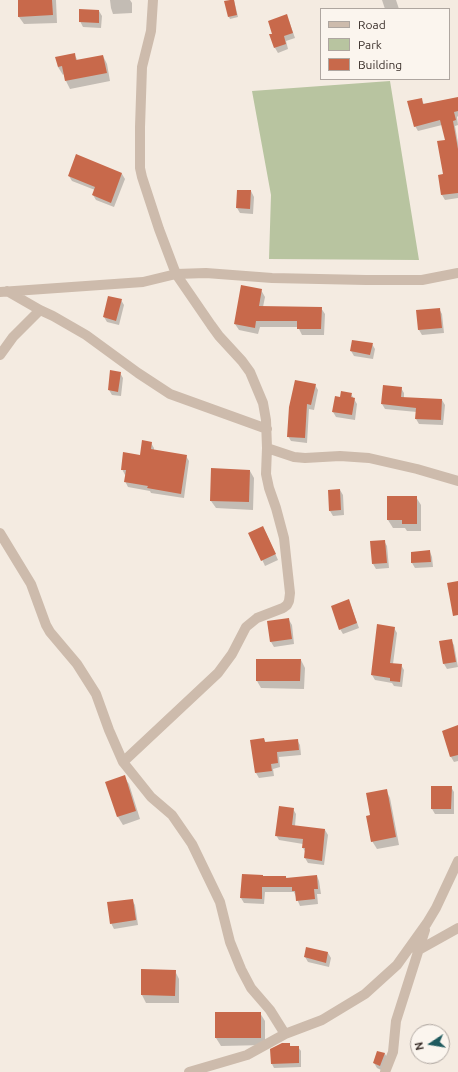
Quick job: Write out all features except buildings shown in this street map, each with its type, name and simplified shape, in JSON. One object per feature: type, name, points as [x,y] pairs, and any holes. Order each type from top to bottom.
[{"type":"street","points":[[123,762],[218,673],[232,654],[246,627],[257,618],[287,605],[290,593],[284,538],[266,474],[267,429],[263,403],[250,372],[242,360],[219,336],[176,274],[159,229],[140,168],[142,67],[151,31],[153,0]]},
{"type":"street","points":[[3,292],[143,282],[176,274],[206,273],[272,278],[422,280],[458,273]]},
{"type":"street","points":[[3,292],[53,316],[86,335],[138,373],[170,394],[267,429]]},
{"type":"street","points":[[0,355],[13,337],[40,310]]},
{"type":"street","points":[[267,448],[294,457],[305,458],[340,456],[368,458],[417,469],[458,481]]},
{"type":"street","points":[[0,533],[31,584],[50,632],[77,664],[96,694],[109,730],[123,762],[151,796],[172,815],[192,844],[220,902],[230,942],[241,969],[251,988],[270,1010],[286,1034]]},
{"type":"street","points":[[397,964],[427,923],[436,908],[457,864]]},
{"type":"street","points":[[385,1072],[393,1052],[396,1021],[427,923]]},
{"type":"street","points":[[189,1072],[247,1055],[286,1034],[322,1020],[365,994],[397,964],[419,949],[458,928]]},
{"type":"green space","points":[[390,81],[419,260],[269,259],[271,195],[252,91]]}]
